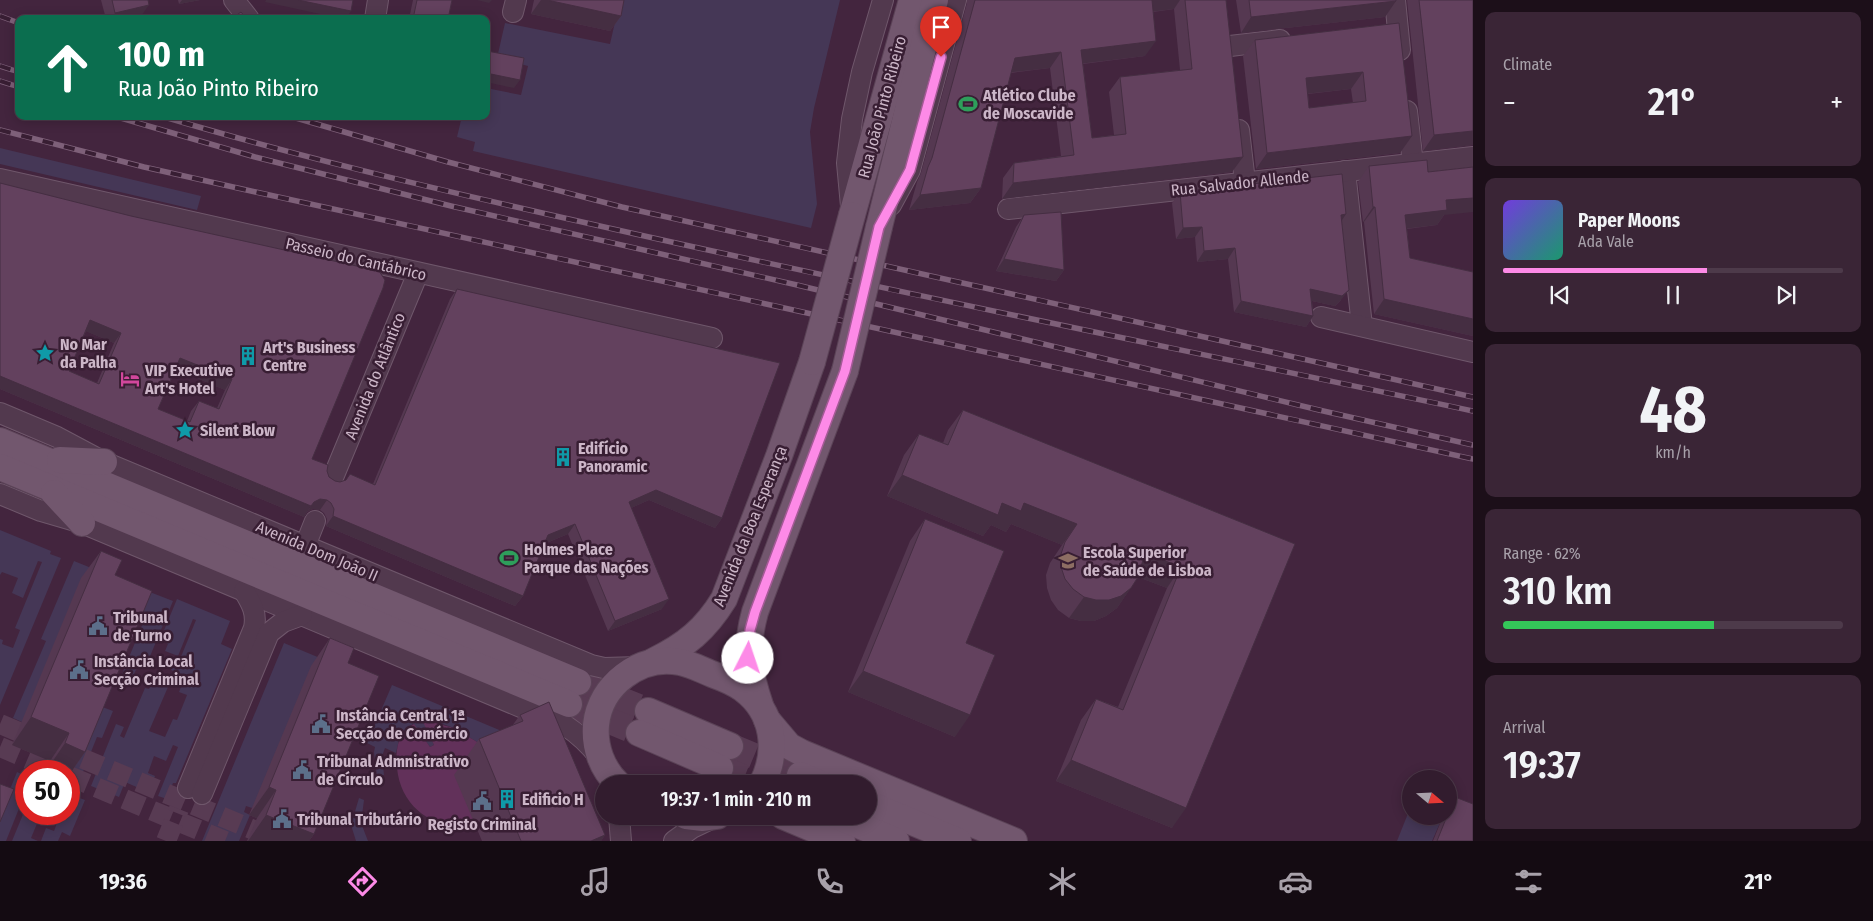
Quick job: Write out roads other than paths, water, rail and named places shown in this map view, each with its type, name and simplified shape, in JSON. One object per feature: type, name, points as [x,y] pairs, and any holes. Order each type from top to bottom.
[{"type":"main road","name":"Rua João Pinto Ribeiro","points":[[845,371],[879,227],[914,36],[912,0]]},
{"type":"main road","name":"Rua João Pinto Ribeiro","points":[[812,362],[852,215],[914,36],[935,0]]},
{"type":"main road","name":"Avenida da Boa Esperança","points":[[609,774],[597,745],[597,718],[601,705],[616,682],[627,673],[674,651],[695,637],[715,615],[724,599],[779,456],[812,362]]},
{"type":"main road","name":"Avenida da Boa Esperança","points":[[766,775],[771,761],[772,747],[764,714],[753,683],[748,658],[750,630],[755,612],[845,371]]},
{"type":"main road","name":"Avenida Dom João II","points":[[0,441],[573,693],[0,467]]},
{"type":"main road","points":[[44,460],[104,462]]},
{"type":"main road","points":[[48,487],[82,523]]},
{"type":"main road","points":[[645,665],[679,662],[715,675],[742,688],[753,697],[789,746],[1014,841]]},
{"type":"main road","points":[[643,722],[725,757]]},
{"type":"main road","points":[[877,807],[958,841]]},
{"type":"main road","points":[[804,825],[842,841]]},
{"type":"main road","points":[[858,825],[896,841]]},
{"type":"street","points":[[234,0],[246,15]]},
{"type":"street","points":[[376,15],[378,0]]},
{"type":"street","name":"Rua João Pinto Ribeiro","points":[[852,215],[847,163],[852,119],[862,72],[883,0]]},
{"type":"street","name":"Rua João Pinto Ribeiro","points":[[879,227],[910,170],[956,0]]},
{"type":"street","points":[[1395,0],[1402,66]]},
{"type":"street","points":[[1378,29],[1398,27]]},
{"type":"street","points":[[1230,46],[1299,38]]},
{"type":"street","points":[[1405,95],[1413,164]]},
{"type":"street","points":[[1237,114],[1245,182]]},
{"type":"street","name":"Rua Salvador Allende","points":[[1008,209],[1473,157]]},
{"type":"street","points":[[1345,171],[1362,326]]},
{"type":"street","name":"Passeio do Cantábrico","points":[[0,179],[712,338]]},
{"type":"street","name":"Avenida do Atlântico","points":[[326,478],[412,271]]},
{"type":"street","points":[[1322,317],[1473,352]]},
{"type":"street","name":"Avenida Dom João II","points":[[0,414],[57,437],[104,462],[591,665],[613,668],[645,665]]},
{"type":"street","points":[[0,494],[41,511],[82,523],[566,726],[590,745],[609,774]]},
{"type":"street","points":[[299,543],[309,519]]},
{"type":"street","points":[[244,591],[255,610],[256,620],[195,791],[270,633],[283,622],[302,615]]},
{"type":"street","points":[[620,825],[621,841]]},
{"type":"street","points":[[674,841],[698,825]]},
{"type":"tunnel","points":[[578,682],[648,711]]},
{"type":"tunnel","points":[[569,704],[639,733]]},
{"type":"tunnel","points":[[0,724],[280,841]]},
{"type":"tunnel","points":[[730,746],[800,775]]},
{"type":"tunnel","points":[[0,747],[31,760]]},
{"type":"tunnel","points":[[720,768],[737,775]]},
{"type":"tunnel","points":[[80,781],[225,841]]},
{"type":"tunnel","points":[[166,841],[179,809]]},
{"type":"railway","points":[[0,16],[15,22]]},
{"type":"railway","points":[[0,66],[15,71]]},
{"type":"railway","points":[[0,81],[15,86]]},
{"type":"railway","points":[[128,120],[255,157],[451,206],[797,285],[1473,445]]},
{"type":"railway","points":[[175,120],[340,165],[459,194],[744,258],[1473,411]]},
{"type":"railway","points":[[303,120],[448,162],[622,207],[1473,397]]},
{"type":"railway","points":[[0,130],[144,167],[251,191],[1473,459]]},
{"type":"place","name":"Atlético Clube de Moscavide","points":[[968,104]]},
{"type":"place","name":"No Mar da Palha","points":[[45,353]]},
{"type":"place","name":"Art's Business Centre","points":[[248,356]]},
{"type":"place","name":"VIP Executive Art's Hotel","points":[[130,379]]},
{"type":"place","name":"Silent Blow","points":[[185,430]]},
{"type":"place","name":"Edifício Panoramic","points":[[563,457]]},
{"type":"place","name":"Holmes Place Parque das Nações","points":[[509,558]]},
{"type":"place","name":"Escola Superior de Saúde de Lisboa","points":[[1068,561]]},
{"type":"place","name":"Tribunal de Turno","points":[[98,626]]},
{"type":"place","name":"Instância Local Secção Criminal","points":[[79,670]]},
{"type":"place","name":"Instância Central 1ª Secção de Comércio","points":[[321,724]]},
{"type":"place","name":"Tribunal Admnistrativo de Círculo","points":[[302,770]]},
{"type":"place","name":"Edificio H","points":[[507,799]]},
{"type":"place","name":"Registo Criminal","points":[[482,801]]},
{"type":"place","name":"Tribunal Tributário","points":[[282,819]]}]
